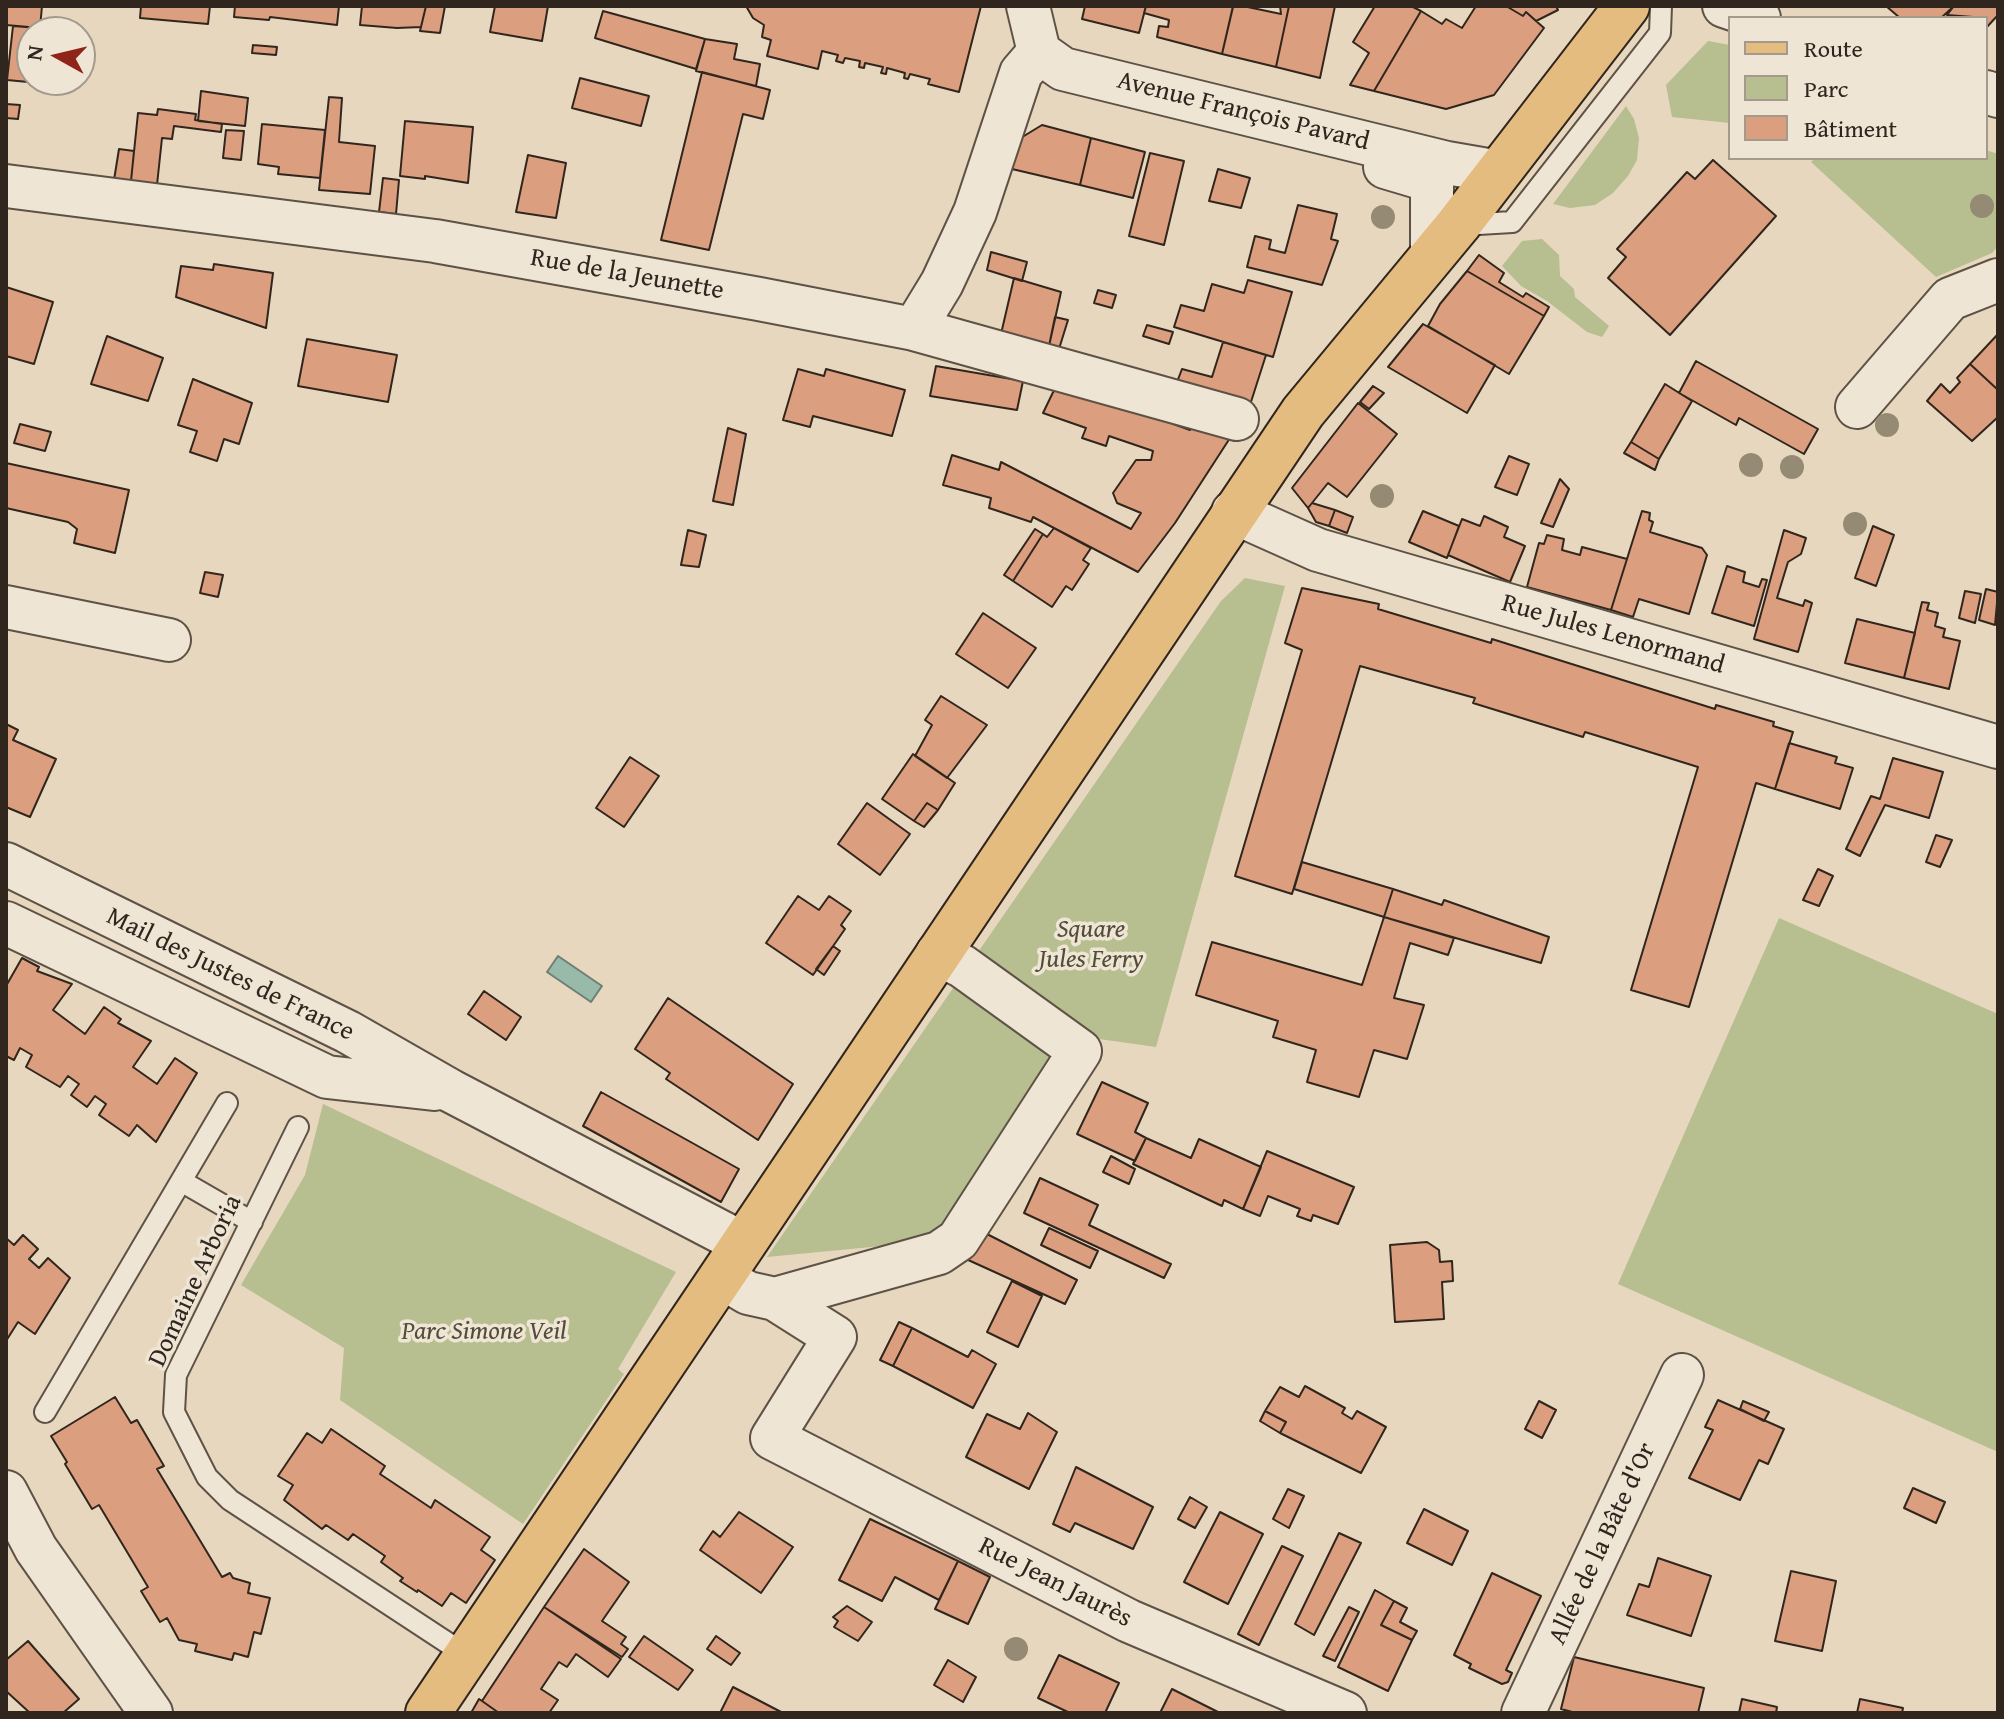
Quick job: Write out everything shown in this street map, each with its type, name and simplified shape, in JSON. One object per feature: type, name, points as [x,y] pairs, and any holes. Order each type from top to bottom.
[{"type":"main road","points":[[428,1713],[1303,412],[1445,240],[1627,6]]},
{"type":"street","points":[[1028,6],[1051,60]]},
{"type":"street","points":[[1724,6],[1753,16]]},
{"type":"street","points":[[914,329],[942,283],[975,212],[1021,73],[1051,60],[1432,181],[1445,240]]},
{"type":"street","name":"Avenue François Pavard","points":[[1051,60],[1447,163],[1499,172]]},
{"type":"street","name":"Rue de la Jeunette","points":[[6,186],[435,241],[914,329],[1237,419]]},
{"type":"street","points":[[1857,407],[1950,299],[1998,280]]},
{"type":"street","name":"Rue Jules Lenormand","points":[[1233,512],[1318,550],[1998,747]]},
{"type":"street","points":[[6,607],[169,640]]},
{"type":"street","name":"Mail des Justes de France","points":[[6,864],[348,1032],[732,1260]]},
{"type":"street","name":"Mail des Justes de France","points":[[6,923],[327,1077],[451,1091]]},
{"type":"street","points":[[732,1260],[748,1293],[775,1299],[939,1253],[958,1240],[1080,1051],[962,966],[937,954]]},
{"type":"street","name":"Rue Jean Jaurès","points":[[775,1299],[835,1337],[772,1438],[1129,1621],[1345,1713]]},
{"type":"street","name":"Allée de la Bâte d'Or","points":[[1523,1713],[1682,1375]]},
{"type":"street","points":[[6,1492],[36,1549],[151,1713]]},
{"type":"lane","points":[[1445,240],[1512,222],[1660,33],[1661,6]]},
{"type":"lane","points":[[327,1077],[348,1032]]},
{"type":"lane","points":[[45,1412],[227,1103]]},
{"type":"lane","name":"Domaine Arboria","points":[[298,1127],[176,1375],[174,1412],[207,1477],[230,1500],[466,1655]]},
{"type":"lane","points":[[181,1181],[252,1222]]},
{"type":"green space","points":[[1708,41],[1728,45],[1728,123],[1672,117],[1666,85]]},
{"type":"green space","points":[[1626,106],[1634,119],[1639,138],[1637,160],[1628,176],[1613,193],[1595,205],[1570,208],[1553,204]]},
{"type":"green space","points":[[1988,151],[1998,154],[1998,246],[1992,253],[1936,277],[1811,162],[1988,160]]},
{"type":"green space","points":[[1542,239],[1559,255],[1560,276],[1574,289],[1575,297],[1609,326],[1602,337],[1587,332],[1547,301],[1521,286],[1502,266],[1522,241]]},
{"type":"green space","name":"Square Jules Ferry","points":[[1245,578],[1285,586],[1156,1047],[1085,1037],[934,1241],[767,1257],[1221,601]]},
{"type":"green space","points":[[1779,918],[1998,1014],[1998,1452],[1618,1284]]},
{"type":"green space","name":"Parc Simone Veil","points":[[323,1104],[676,1272],[618,1369],[624,1374],[523,1524],[340,1400],[344,1348],[241,1285],[305,1175]]},
{"type":"shaded area","points":[[558,956],[602,986],[591,1002],[547,972]]},
{"type":"building","points":[[6,6],[42,6],[41,16],[16,16],[16,26],[6,25]]},
{"type":"building","points":[[141,6],[210,6],[208,24],[140,18]]},
{"type":"building","points":[[235,6],[339,6],[337,25],[270,17],[269,20],[234,17]]},
{"type":"building","points":[[362,6],[426,6],[421,27],[397,28],[360,25]]},
{"type":"building","points":[[426,6],[445,6],[440,33],[420,31]]},
{"type":"building","points":[[495,6],[548,6],[542,41],[490,32]]},
{"type":"building","points":[[746,6],[981,6],[959,92],[928,84],[930,79],[910,74],[908,79],[904,78],[905,73],[887,68],[886,74],[881,73],[883,67],[865,63],[864,68],[859,67],[860,61],[845,58],[843,63],[836,61],[838,55],[822,51],[818,69],[767,56],[771,40],[762,37],[764,25],[753,18]]},
{"type":"building","points":[[1085,6],[1146,6],[1139,33],[1082,19]]},
{"type":"building","points":[[1146,6],[1233,7],[1222,54],[1157,37],[1159,26],[1168,27],[1169,20],[1144,13]]},
{"type":"building","points":[[1233,6],[1281,14],[1280,6],[1289,6],[1276,67],[1222,54]]},
{"type":"building","points":[[1289,6],[1335,6],[1320,78],[1276,67]]},
{"type":"building","points":[[1375,6],[1411,6],[1421,11],[1374,91],[1350,85],[1369,53],[1353,42]]},
{"type":"building","points":[[1476,6],[1506,6],[1523,16],[1526,12],[1544,28],[1494,95],[1446,109],[1374,91],[1421,11],[1442,24],[1446,19],[1462,28]]},
{"type":"building","points":[[1506,6],[1556,6],[1558,10],[1536,21],[1526,12],[1523,16]]},
{"type":"building","points":[[1886,6],[1954,6],[1943,16],[1898,16]]},
{"type":"building","points":[[1954,6],[1998,6],[1998,15],[1988,26],[1988,16],[1947,15]]},
{"type":"building","points":[[603,11],[705,39],[696,69],[595,38]]},
{"type":"building","points":[[13,26],[16,26],[16,81],[7,80]]},
{"type":"building","points":[[705,39],[737,44],[734,59],[760,64],[756,86],[696,71]]},
{"type":"building","points":[[253,45],[277,47],[276,55],[252,53]]},
{"type":"building","points":[[702,72],[770,90],[763,119],[743,114],[709,250],[661,240]]},
{"type":"building","points":[[580,78],[649,96],[641,126],[572,108]]},
{"type":"building","points":[[201,91],[248,98],[245,126],[198,121]]},
{"type":"building","points":[[329,97],[342,98],[339,142],[375,146],[370,194],[319,190]]},
{"type":"building","points":[[6,104],[20,105],[18,119],[6,118]]},
{"type":"building","points":[[158,109],[196,114],[195,120],[222,124],[221,132],[174,126],[172,139],[162,138],[157,185],[131,181],[138,113],[157,115]]},
{"type":"building","points":[[405,121],[473,127],[468,183],[425,176],[425,179],[400,176]]},
{"type":"building","points":[[262,124],[325,130],[320,178],[278,174],[279,167],[258,164]]},
{"type":"building","points":[[1042,125],[1091,138],[1080,185],[1012,169],[1019,139]]},
{"type":"building","points":[[226,130],[244,131],[241,160],[223,158]]},
{"type":"building","points":[[1091,138],[1145,152],[1133,198],[1080,185]]},
{"type":"building","points":[[119,149],[134,151],[131,181],[114,180]]},
{"type":"building","points":[[1150,153],[1184,161],[1164,245],[1129,236]]},
{"type":"building","points":[[528,155],[566,163],[556,218],[516,212]]},
{"type":"building","points":[[1713,160],[1776,216],[1670,335],[1608,278],[1626,257],[1617,249],[1687,172],[1695,179]]},
{"type":"building","points":[[1218,169],[1250,178],[1241,208],[1209,201]]},
{"type":"building","points":[[383,178],[399,180],[396,214],[379,212]]},
{"type":"building","points":[[1298,205],[1337,214],[1331,239],[1338,241],[1322,285],[1247,267],[1255,236],[1271,240],[1269,249],[1285,253]]},
{"type":"building","points":[[991,252],[1027,262],[1022,281],[987,270]]},
{"type":"building","points":[[1479,255],[1504,273],[1499,282],[1523,297],[1526,293],[1549,307],[1544,316],[1467,271]]},
{"type":"building","points":[[214,264],[273,273],[266,328],[176,297],[181,266],[213,270]]},
{"type":"building","points":[[1467,271],[1544,316],[1509,374],[1428,326],[1440,304]]},
{"type":"building","points":[[1014,278],[1061,292],[1049,346],[1001,334]]},
{"type":"building","points":[[1248,280],[1292,292],[1273,357],[1174,327],[1181,305],[1204,311],[1212,284],[1244,293]]},
{"type":"building","points":[[6,287],[53,302],[34,364],[6,356]]},
{"type":"building","points":[[1098,290],[1116,295],[1112,308],[1094,303]]},
{"type":"building","points":[[1055,317],[1068,320],[1059,349],[1049,346]]},
{"type":"building","points":[[1423,324],[1495,365],[1467,413],[1388,367]]},
{"type":"building","points":[[1147,325],[1173,332],[1169,344],[1143,336]]},
{"type":"building","points":[[1998,334],[1998,390],[1970,364]]},
{"type":"building","points":[[107,336],[163,358],[148,401],[91,384]]},
{"type":"building","points":[[307,339],[397,355],[388,402],[298,386]]},
{"type":"building","points":[[1223,342],[1266,355],[1250,405],[1177,382],[1182,369],[1212,377]]},
{"type":"building","points":[[1696,361],[1818,429],[1804,454],[1739,418],[1736,425],[1679,393]]},
{"type":"building","points":[[1970,364],[1998,390],[1998,417],[1972,441],[1927,401],[1941,384],[1950,393],[1960,382],[1957,378]]},
{"type":"building","points":[[936,366],[1023,381],[1017,410],[930,396]]},
{"type":"building","points":[[798,369],[824,376],[826,369],[905,390],[892,436],[813,416],[810,427],[783,420]]},
{"type":"building","points":[[193,379],[252,403],[239,444],[224,439],[217,461],[190,452],[197,431],[178,425]]},
{"type":"building","points":[[1058,382],[1190,430],[1230,438],[1175,523],[1138,572],[1033,517],[1031,522],[989,508],[991,498],[943,485],[952,455],[999,470],[1001,462],[1131,529],[1141,513],[1117,503],[1113,493],[1136,460],[1151,460],[1153,451],[1109,436],[1106,446],[1082,438],[1086,428],[1043,413]]},
{"type":"building","points":[[1665,384],[1692,401],[1659,459],[1631,442]]},
{"type":"building","points":[[1373,386],[1384,393],[1369,409],[1360,402]]},
{"type":"building","points":[[1358,403],[1397,434],[1347,497],[1328,483],[1308,508],[1292,488]]},
{"type":"building","points":[[20,424],[51,432],[45,451],[14,443]]},
{"type":"building","points":[[728,428],[746,434],[733,505],[713,501]]},
{"type":"building","points":[[1631,442],[1659,459],[1655,470],[1624,453]]},
{"type":"building","points":[[1509,456],[1529,464],[1517,495],[1495,487]]},
{"type":"building","points":[[6,463],[129,490],[115,553],[74,543],[77,529],[68,522],[6,508]]},
{"type":"building","points":[[1560,479],[1569,489],[1553,527],[1541,523]]},
{"type":"building","points":[[1312,503],[1335,510],[1329,526],[1316,522],[1308,508]]},
{"type":"building","points":[[1335,510],[1353,517],[1347,533],[1329,526]]},
{"type":"building","points":[[1423,511],[1459,526],[1447,558],[1409,542]]},
{"type":"building","points":[[1642,511],[1650,513],[1649,520],[1653,522],[1650,532],[1702,548],[1707,555],[1689,614],[1639,599],[1633,617],[1611,610]]},
{"type":"building","points":[[1484,516],[1508,527],[1504,537],[1525,546],[1510,582],[1448,555],[1462,519],[1480,526]]},
{"type":"building","points":[[1873,526],[1894,535],[1876,586],[1855,578]]},
{"type":"building","points":[[1054,528],[1091,548],[1083,560],[1089,564],[1072,590],[1066,586],[1052,607],[1013,581],[1043,534],[1047,537]]},
{"type":"building","points":[[1035,529],[1043,534],[1013,581],[1004,575]]},
{"type":"building","points":[[688,530],[706,535],[699,567],[681,565]]},
{"type":"building","points":[[1784,530],[1806,538],[1801,554],[1788,562],[1777,598],[1803,606],[1805,600],[1812,603],[1798,652],[1754,639]]},
{"type":"building","points":[[1547,535],[1564,539],[1562,550],[1580,555],[1582,547],[1627,559],[1611,610],[1527,587],[1539,543],[1544,544]]},
{"type":"building","points":[[1727,566],[1745,572],[1743,582],[1759,587],[1762,579],[1767,580],[1754,626],[1712,613]]},
{"type":"building","points":[[205,572],[223,575],[218,597],[200,593]]},
{"type":"building","points":[[1302,588],[1379,604],[1378,609],[1491,643],[1492,639],[1715,709],[1716,705],[1774,722],[1773,726],[1793,732],[1775,789],[1756,783],[1689,1007],[1631,990],[1698,767],[1585,732],[1583,737],[1473,703],[1475,698],[1360,666],[1292,894],[1235,876],[1302,650],[1285,643]]},
{"type":"building","points":[[1986,589],[1998,592],[1995,625],[1979,620]]},
{"type":"building","points":[[1965,591],[1981,594],[1975,623],[1959,618]]},
{"type":"building","points":[[1922,602],[1929,603],[1927,610],[1938,613],[1935,626],[1945,629],[1943,637],[1960,641],[1949,689],[1904,678]]},
{"type":"building","points":[[983,613],[1036,648],[1008,688],[956,654]]},
{"type":"building","points":[[1857,619],[1915,633],[1904,678],[1845,663]]},
{"type":"building","points":[[941,696],[987,725],[947,778],[915,756],[932,725],[925,720]]},
{"type":"building","points":[[6,724],[18,730],[13,740],[56,759],[30,817],[6,807]]},
{"type":"building","points":[[1789,743],[1837,757],[1835,763],[1853,768],[1840,809],[1775,789]]},
{"type":"building","points":[[913,754],[955,783],[938,810],[927,803],[914,821],[882,799]]},
{"type":"building","points":[[630,757],[659,776],[624,827],[596,808]]},
{"type":"building","points":[[1893,758],[1943,772],[1929,818],[1885,805],[1860,856],[1846,849],[1871,796],[1880,799]]},
{"type":"building","points":[[867,803],[910,834],[880,875],[838,844]]},
{"type":"building","points":[[927,803],[938,810],[924,827],[914,821]]},
{"type":"building","points":[[1936,835],[1952,840],[1940,867],[1926,862]]},
{"type":"building","points":[[1302,862],[1393,889],[1384,917],[1294,889]]},
{"type":"building","points":[[1818,869],[1833,876],[1819,906],[1803,900]]},
{"type":"building","points":[[1393,889],[1442,905],[1444,900],[1549,937],[1541,963],[1384,917]]},
{"type":"building","points":[[798,896],[819,910],[829,896],[851,911],[841,925],[845,929],[813,975],[766,943]]},
{"type":"building","points":[[1384,917],[1454,938],[1448,955],[1410,943],[1394,998],[1424,1005],[1407,1059],[1374,1050],[1359,1097],[1307,1082],[1316,1050],[1273,1037],[1278,1021],[1196,995],[1212,942],[1362,985]]},
{"type":"building","points":[[833,946],[840,951],[824,975],[816,969]]},
{"type":"building","points":[[22,958],[39,967],[37,971],[72,984],[53,1010],[85,1034],[104,1007],[121,1019],[118,1023],[151,1041],[133,1067],[157,1084],[175,1058],[197,1073],[156,1142],[137,1125],[129,1136],[99,1115],[106,1104],[95,1096],[87,1107],[71,1095],[79,1084],[68,1076],[60,1087],[26,1067],[32,1055],[20,1048],[14,1060],[6,1056],[6,986]]},
{"type":"building","points":[[484,991],[521,1017],[506,1040],[468,1014]]},
{"type":"building","points":[[668,998],[793,1084],[758,1140],[666,1079],[670,1073],[635,1049]]},
{"type":"building","points":[[1102,1082],[1148,1103],[1135,1132],[1146,1138],[1135,1161],[1077,1134]]},
{"type":"building","points":[[601,1092],[739,1169],[721,1202],[583,1126]]},
{"type":"building","points":[[1146,1138],[1191,1158],[1199,1139],[1261,1167],[1243,1209],[1224,1200],[1222,1206],[1133,1164]]},
{"type":"building","points":[[1267,1151],[1354,1187],[1338,1224],[1313,1215],[1311,1221],[1297,1216],[1300,1209],[1268,1196],[1260,1216],[1243,1209]]},
{"type":"building","points":[[1111,1156],[1135,1169],[1129,1184],[1103,1172]]},
{"type":"building","points":[[1040,1178],[1098,1205],[1089,1225],[1171,1264],[1164,1278],[1024,1213]]},
{"type":"building","points":[[1049,1228],[1098,1251],[1090,1268],[1041,1245]]},
{"type":"building","points":[[983,1232],[1077,1280],[1065,1304],[966,1259]]},
{"type":"building","points":[[23,1235],[38,1249],[29,1259],[39,1268],[48,1258],[70,1278],[35,1334],[18,1322],[6,1341],[6,1238],[14,1245]]},
{"type":"building","points":[[1427,1242],[1439,1250],[1440,1262],[1452,1261],[1453,1281],[1442,1282],[1444,1319],[1395,1322],[1390,1245]]},
{"type":"building","points":[[1012,1281],[1042,1296],[1018,1347],[987,1332]]},
{"type":"building","points":[[899,1322],[912,1328],[893,1366],[880,1360]]},
{"type":"building","points":[[912,1328],[968,1357],[972,1350],[996,1364],[973,1408],[893,1366]]},
{"type":"building","points":[[1305,1386],[1345,1408],[1342,1413],[1352,1419],[1357,1411],[1386,1427],[1361,1473],[1280,1433],[1286,1422],[1265,1411],[1280,1387],[1299,1397]]},
{"type":"building","points":[[115,1397],[131,1423],[137,1420],[164,1466],[157,1469],[222,1577],[230,1573],[233,1578],[250,1583],[248,1593],[270,1598],[261,1634],[254,1632],[248,1657],[234,1653],[232,1660],[195,1651],[197,1644],[179,1640],[167,1618],[160,1622],[141,1591],[148,1587],[99,1505],[92,1509],[65,1464],[67,1462],[51,1436]]},
{"type":"building","points":[[1718,1400],[1784,1429],[1768,1464],[1759,1460],[1740,1500],[1689,1478],[1713,1430],[1705,1427]]},
{"type":"building","points":[[1539,1401],[1556,1410],[1542,1438],[1525,1429]]},
{"type":"building","points":[[1743,1401],[1769,1412],[1764,1421],[1740,1409]]},
{"type":"building","points":[[1265,1411],[1286,1422],[1280,1433],[1260,1421]]},
{"type":"building","points":[[1028,1413],[1057,1432],[1029,1489],[966,1457],[987,1414],[1020,1429]]},
{"type":"building","points":[[331,1429],[385,1466],[380,1474],[431,1508],[435,1500],[490,1537],[481,1550],[495,1560],[466,1603],[451,1593],[442,1606],[417,1592],[400,1581],[403,1578],[381,1562],[385,1556],[353,1534],[348,1540],[326,1525],[322,1529],[284,1500],[293,1485],[278,1476],[307,1433],[322,1443]]},
{"type":"building","points":[[1076,1467],[1153,1507],[1133,1549],[1075,1523],[1070,1532],[1053,1524]]},
{"type":"building","points":[[1913,1488],[1945,1502],[1936,1523],[1904,1508]]},
{"type":"building","points":[[1288,1489],[1304,1496],[1289,1528],[1273,1519]]},
{"type":"building","points":[[1190,1497],[1207,1507],[1195,1528],[1178,1519]]},
{"type":"building","points":[[1424,1509],[1468,1531],[1452,1565],[1407,1543]]},
{"type":"building","points":[[739,1512],[793,1547],[761,1593],[700,1550],[713,1531],[720,1537]]},
{"type":"building","points":[[1220,1512],[1263,1534],[1228,1604],[1184,1582]]},
{"type":"building","points":[[870,1519],[958,1561],[939,1600],[895,1577],[882,1601],[839,1580]]},
{"type":"building","points":[[1339,1533],[1361,1543],[1314,1635],[1295,1624]]},
{"type":"building","points":[[1282,1546],[1303,1556],[1259,1645],[1238,1634]]},
{"type":"building","points":[[584,1549],[629,1582],[602,1621],[626,1637],[621,1644],[628,1649],[622,1657],[544,1607]]},
{"type":"building","points":[[1658,1558],[1711,1576],[1691,1636],[1627,1615],[1639,1584],[1649,1587]]},
{"type":"building","points":[[958,1561],[990,1577],[968,1624],[935,1609]]},
{"type":"building","points":[[1791,1571],[1836,1581],[1822,1651],[1775,1641]]},
{"type":"building","points":[[1492,1573],[1541,1596],[1506,1670],[1512,1673],[1508,1682],[1502,1684],[1469,1668],[1471,1664],[1454,1655]]},
{"type":"building","points":[[1375,1590],[1394,1601],[1381,1625],[1412,1640],[1388,1691],[1338,1667]]},
{"type":"building","points":[[1394,1601],[1407,1608],[1400,1622],[1417,1631],[1412,1640],[1381,1625]]},
{"type":"building","points":[[847,1606],[872,1622],[858,1641],[834,1627],[838,1621],[833,1617]]},
{"type":"building","points":[[544,1607],[621,1659],[608,1677],[576,1654],[567,1667],[559,1662],[541,1689],[558,1700],[549,1713],[499,1713],[482,1701]]},
{"type":"building","points":[[1349,1607],[1359,1612],[1335,1661],[1323,1656]]},
{"type":"building","points":[[644,1636],[693,1670],[678,1690],[629,1657]]},
{"type":"building","points":[[716,1636],[740,1653],[731,1665],[707,1649]]},
{"type":"building","points":[[28,1641],[79,1699],[63,1713],[30,1713],[6,1691],[6,1660]]},
{"type":"building","points":[[1059,1655],[1119,1683],[1105,1713],[1070,1713],[1038,1698]]},
{"type":"building","points":[[1574,1657],[1704,1688],[1698,1713],[1576,1713],[1561,1709]]},
{"type":"building","points":[[948,1660],[976,1677],[963,1702],[934,1685]]},
{"type":"building","points":[[733,1687],[783,1713],[720,1713]]},
{"type":"building","points":[[1172,1689],[1220,1713],[1160,1713]]},
{"type":"building","points":[[479,1699],[482,1701],[499,1713],[471,1713]]},
{"type":"building","points":[[1742,1699],[1777,1707],[1776,1713],[1739,1713]]},
{"type":"building","points":[[1860,1699],[1903,1708],[1902,1713],[1857,1713]]}]
